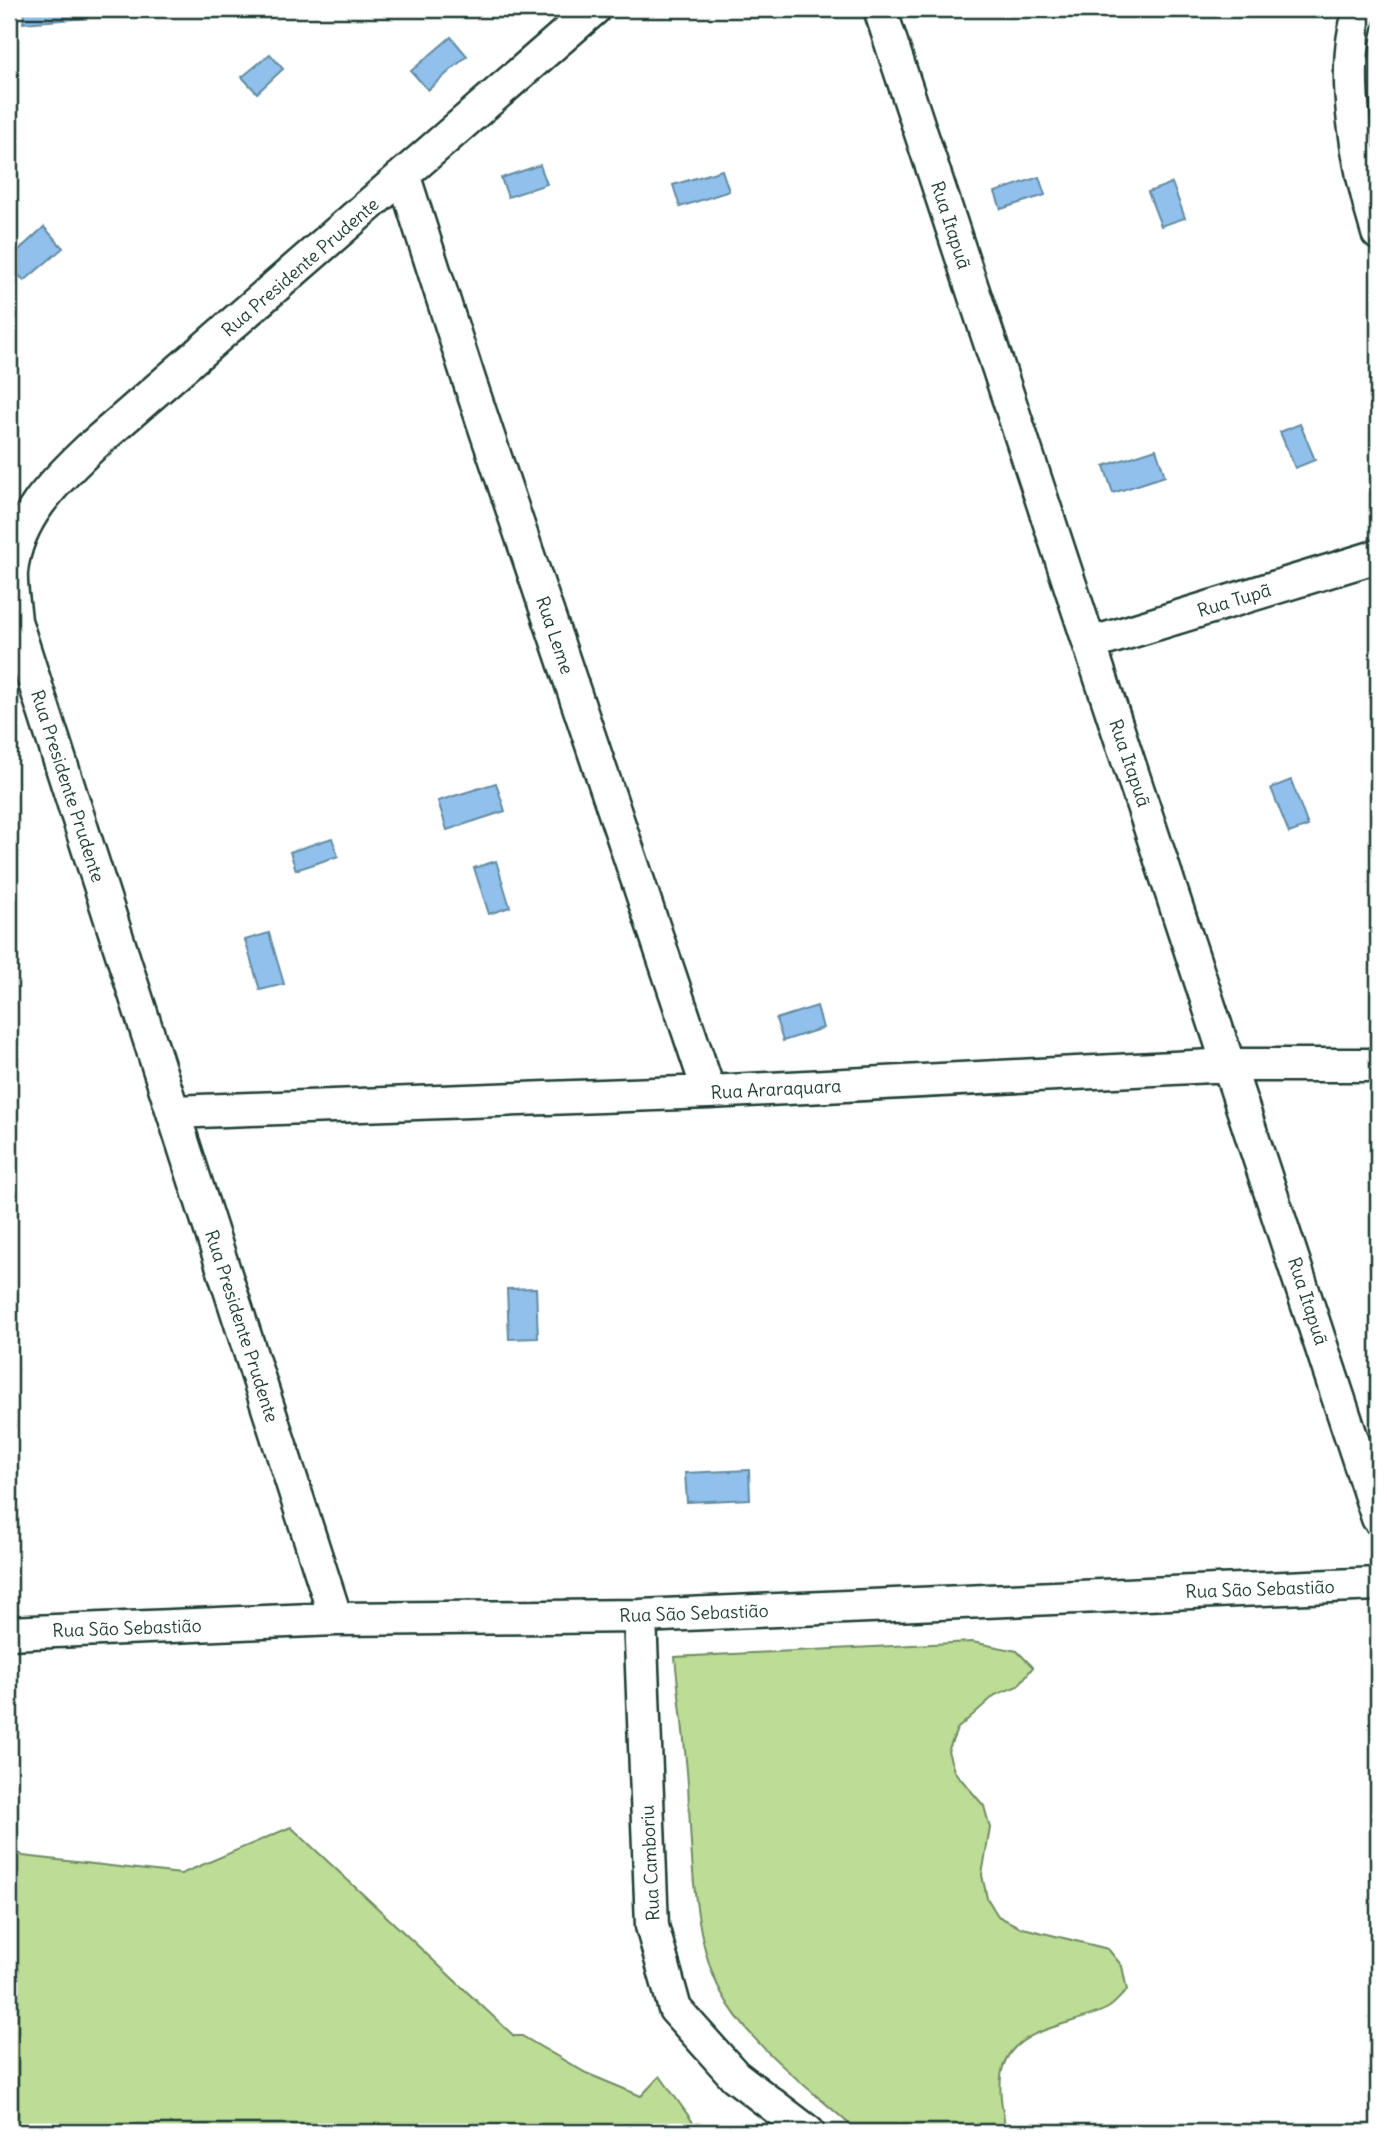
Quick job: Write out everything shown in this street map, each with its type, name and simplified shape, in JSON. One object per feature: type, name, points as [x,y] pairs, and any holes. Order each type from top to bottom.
[{"type":"street","name":"Rua Presidente Prudente","points":[[336,1619],[15,621],[11,572],[24,525],[52,485],[90,448],[594,9]]},
{"type":"street","name":"Rua Itapuã","points":[[880,9],[1231,1065],[1378,1518]]},
{"type":"street","points":[[1361,9],[1350,70],[1354,123],[1378,233]]},
{"type":"street","name":"Rua Leme","points":[[404,177],[469,380],[709,1092]]},
{"type":"street","name":"Rua Tupã","points":[[1090,644],[1378,556]]},
{"type":"street","name":"Rua Araraquara","points":[[173,1112],[709,1092],[1231,1065],[1378,1065]]},
{"type":"street","name":"Rua São Sebastião","points":[[9,1633],[336,1619],[640,1616],[1378,1584]]},
{"type":"street","name":"Rua Camboriu","points":[[640,1616],[652,1926],[675,2009],[735,2076],[808,2132]]},
{"type":"green space","points":[[972,1642],[1017,1651],[1033,1667],[1018,1686],[995,1695],[957,1729],[948,1751],[954,1771],[984,1806],[990,1828],[982,1875],[987,1898],[998,1916],[1019,1927],[1108,1949],[1122,1966],[1127,1990],[1108,2008],[1033,2035],[1010,2053],[1003,2067],[1001,2083],[1006,2132],[862,2132],[850,2125],[797,2079],[747,2030],[721,1992],[711,1970],[695,1891],[687,1768],[675,1657]]},
{"type":"green space","points":[[291,1827],[514,2036],[522,2036],[586,2073],[641,2096],[660,2076],[700,2132],[9,2132],[9,1845],[23,1856],[181,1874]]},
{"type":"water","points":[[25,9],[84,9],[87,18],[23,23]]},
{"type":"water","points":[[451,37],[467,56],[428,90],[411,71]]},
{"type":"water","points":[[270,54],[283,69],[257,93],[242,77]]},
{"type":"water","points":[[540,165],[547,184],[508,197],[501,178]]},
{"type":"water","points":[[722,170],[729,191],[680,207],[673,185]]},
{"type":"water","points":[[1039,177],[1045,195],[1001,209],[995,192]]},
{"type":"water","points":[[1172,183],[1185,218],[1161,226],[1148,192]]},
{"type":"water","points":[[44,227],[63,248],[24,281],[9,264],[9,259]]},
{"type":"water","points":[[1300,424],[1315,460],[1295,468],[1280,432]]},
{"type":"water","points":[[1156,449],[1165,476],[1113,493],[1104,466]]},
{"type":"water","points":[[1291,780],[1308,826],[1289,833],[1271,788]]},
{"type":"water","points":[[496,783],[505,811],[447,830],[438,801]]},
{"type":"water","points":[[332,838],[338,856],[296,870],[290,852]]},
{"type":"water","points":[[496,861],[510,907],[489,914],[474,868]]},
{"type":"water","points":[[269,933],[284,984],[260,990],[245,940]]},
{"type":"water","points":[[817,1006],[823,1028],[783,1041],[776,1019]]},
{"type":"water","points":[[536,1288],[538,1338],[509,1339],[507,1289]]},
{"type":"water","points":[[749,1470],[750,1499],[687,1502],[685,1473]]}]
